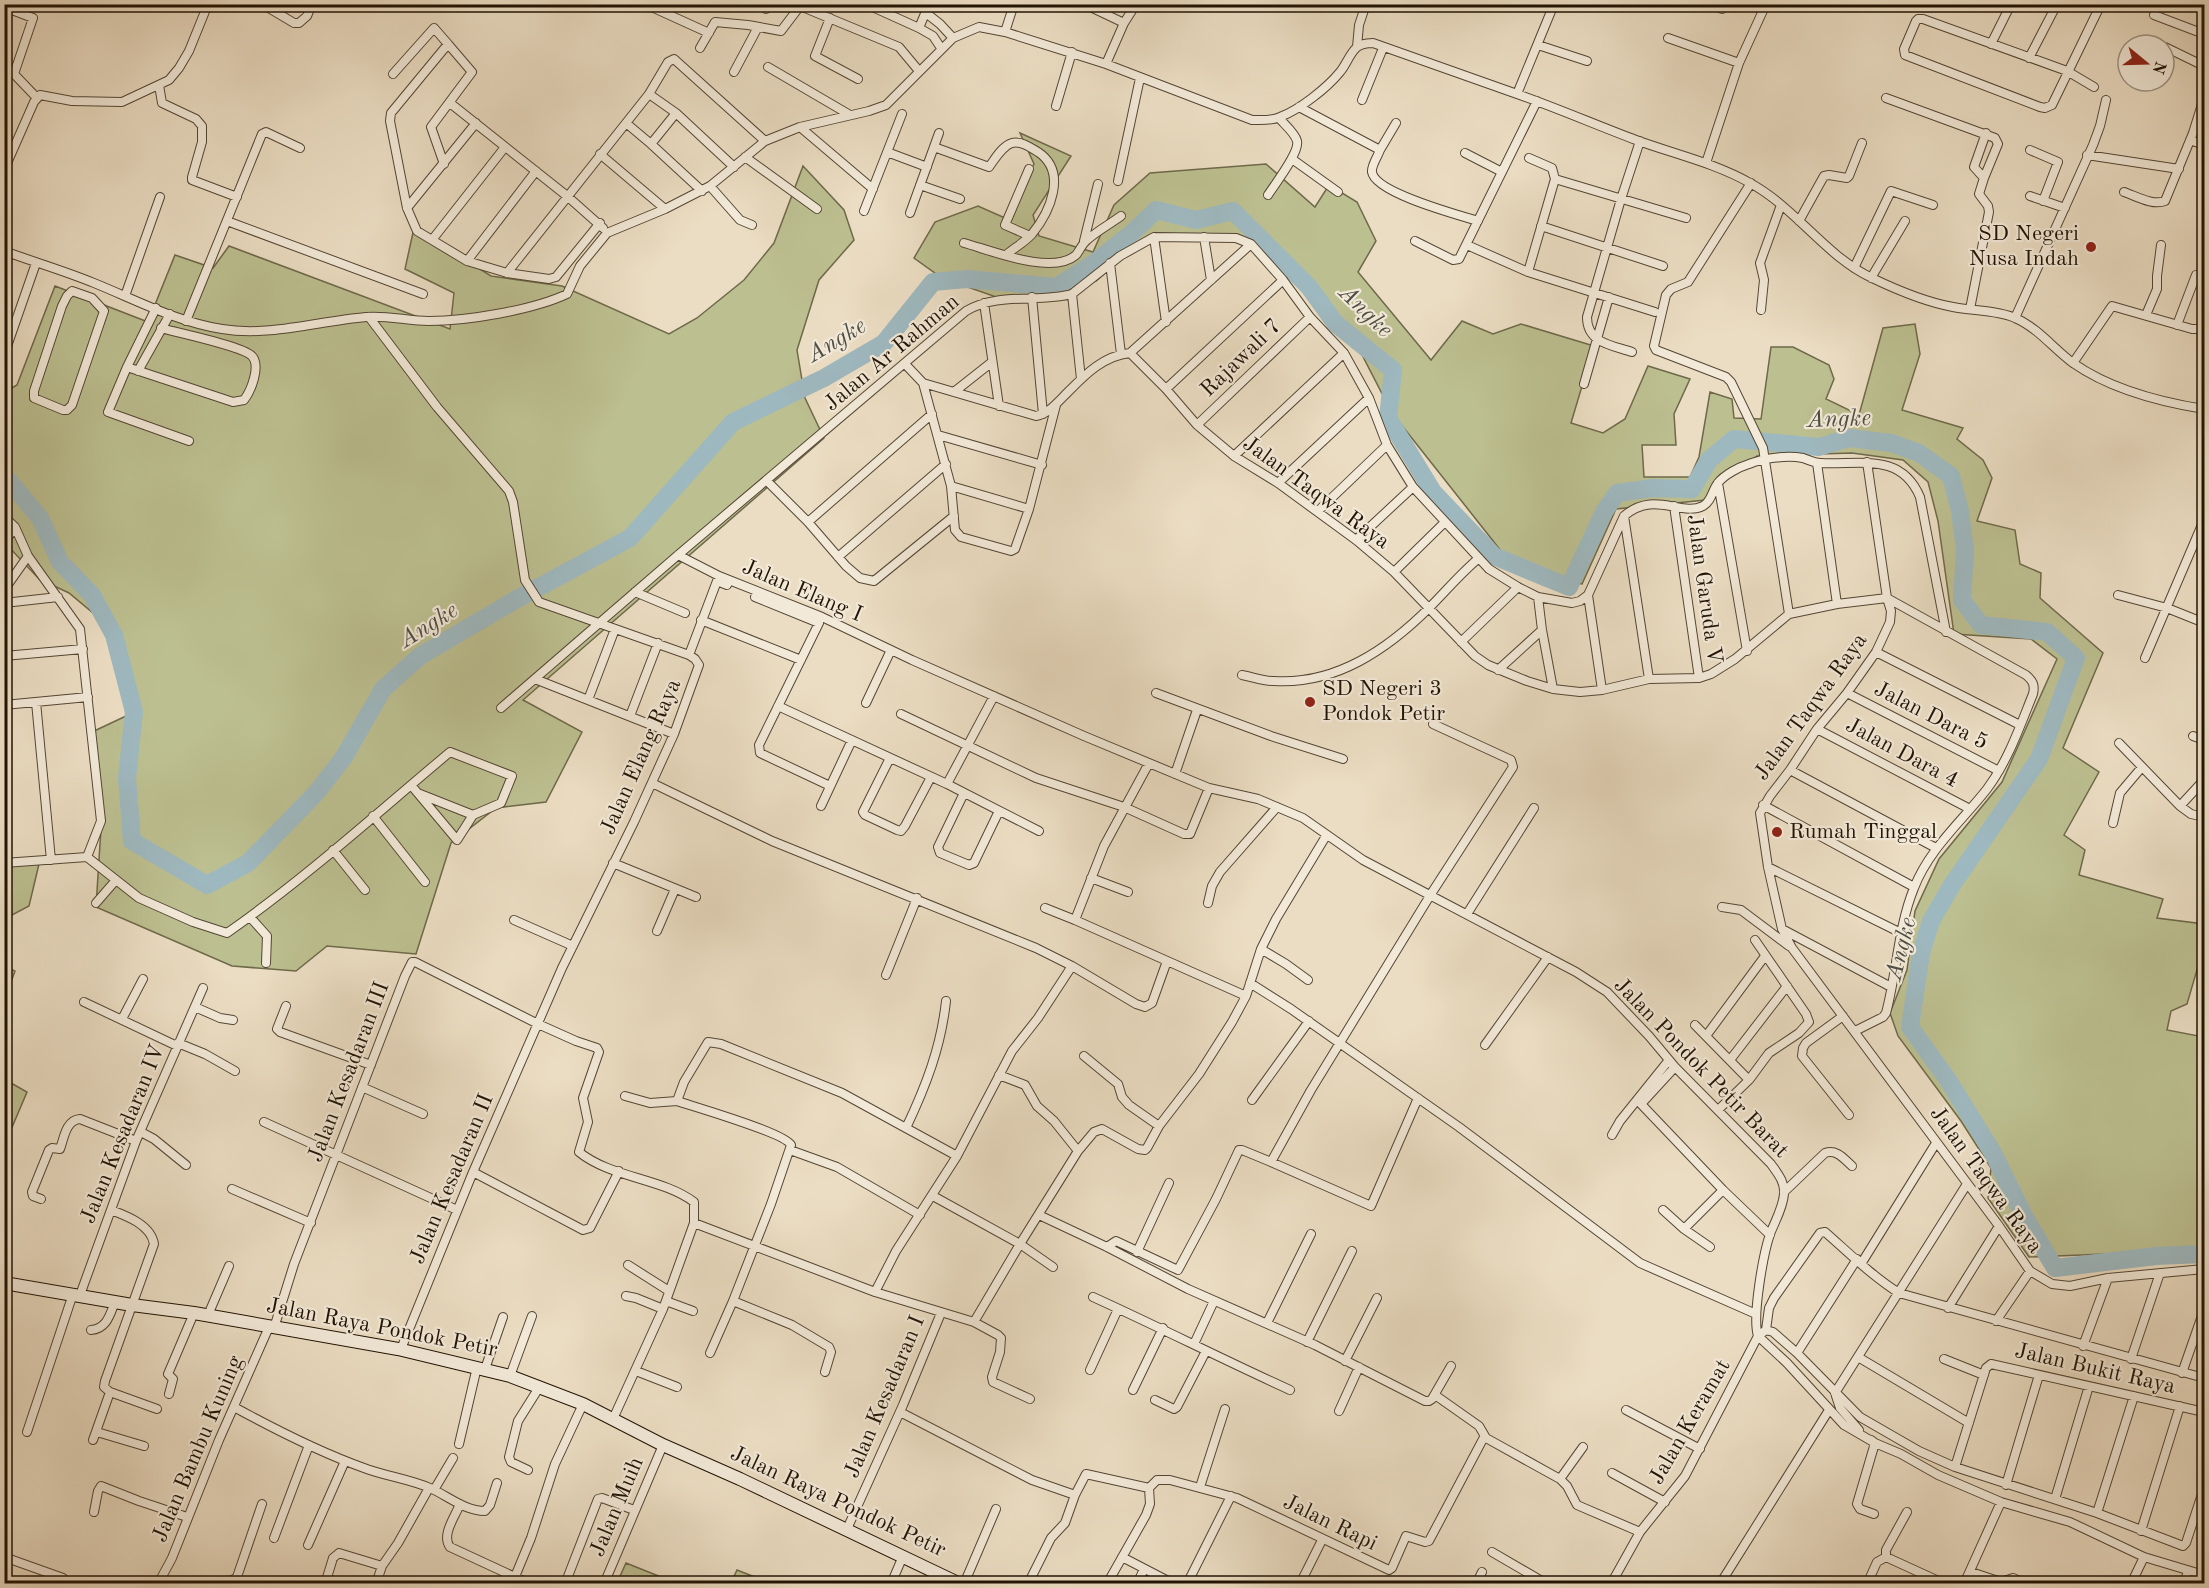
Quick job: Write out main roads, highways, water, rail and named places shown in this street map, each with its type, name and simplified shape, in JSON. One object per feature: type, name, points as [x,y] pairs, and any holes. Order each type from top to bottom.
[{"type":"main road","name":"Jalan Raya Pondok Petir","points":[[4,1283],[132,1305],[208,1315],[401,1350],[510,1376],[583,1404],[663,1445],[903,1556],[941,1579],[962,1584]]},
{"type":"waterway","name":"Angke","points":[[4,480],[8,480],[40,518],[60,562],[92,595],[114,635],[134,712],[127,778],[132,841],[207,885],[248,863],[317,792],[344,757],[383,689],[420,656],[517,599],[630,538],[733,422],[824,378],[884,343],[933,282],[967,279],[1056,287],[1094,263],[1156,210],[1196,220],[1233,211],[1309,287],[1335,323],[1393,370],[1388,418],[1433,492],[1494,556],[1569,587],[1604,512],[1617,493],[1653,488],[1692,489],[1709,460],[1734,439],[1819,447],[1849,438],[1891,443],[1919,453],[1951,476],[1960,511],[1965,551],[1962,600],[1981,625],[2047,632],[2076,658],[2039,759],[1952,885],[1931,921],[1921,953],[1910,1027],[1948,1080],[1993,1153],[2024,1216],[2055,1268],[2156,1256],[2204,1254]]},
{"type":"place","name":"SD Negeri Nusa Indah","points":[[2091,247]]},
{"type":"place","name":"SD Negeri 3 Pondok Petir","points":[[1310,702]]},
{"type":"place","name":"Rumah Tinggal","points":[[1777,832]]}]
